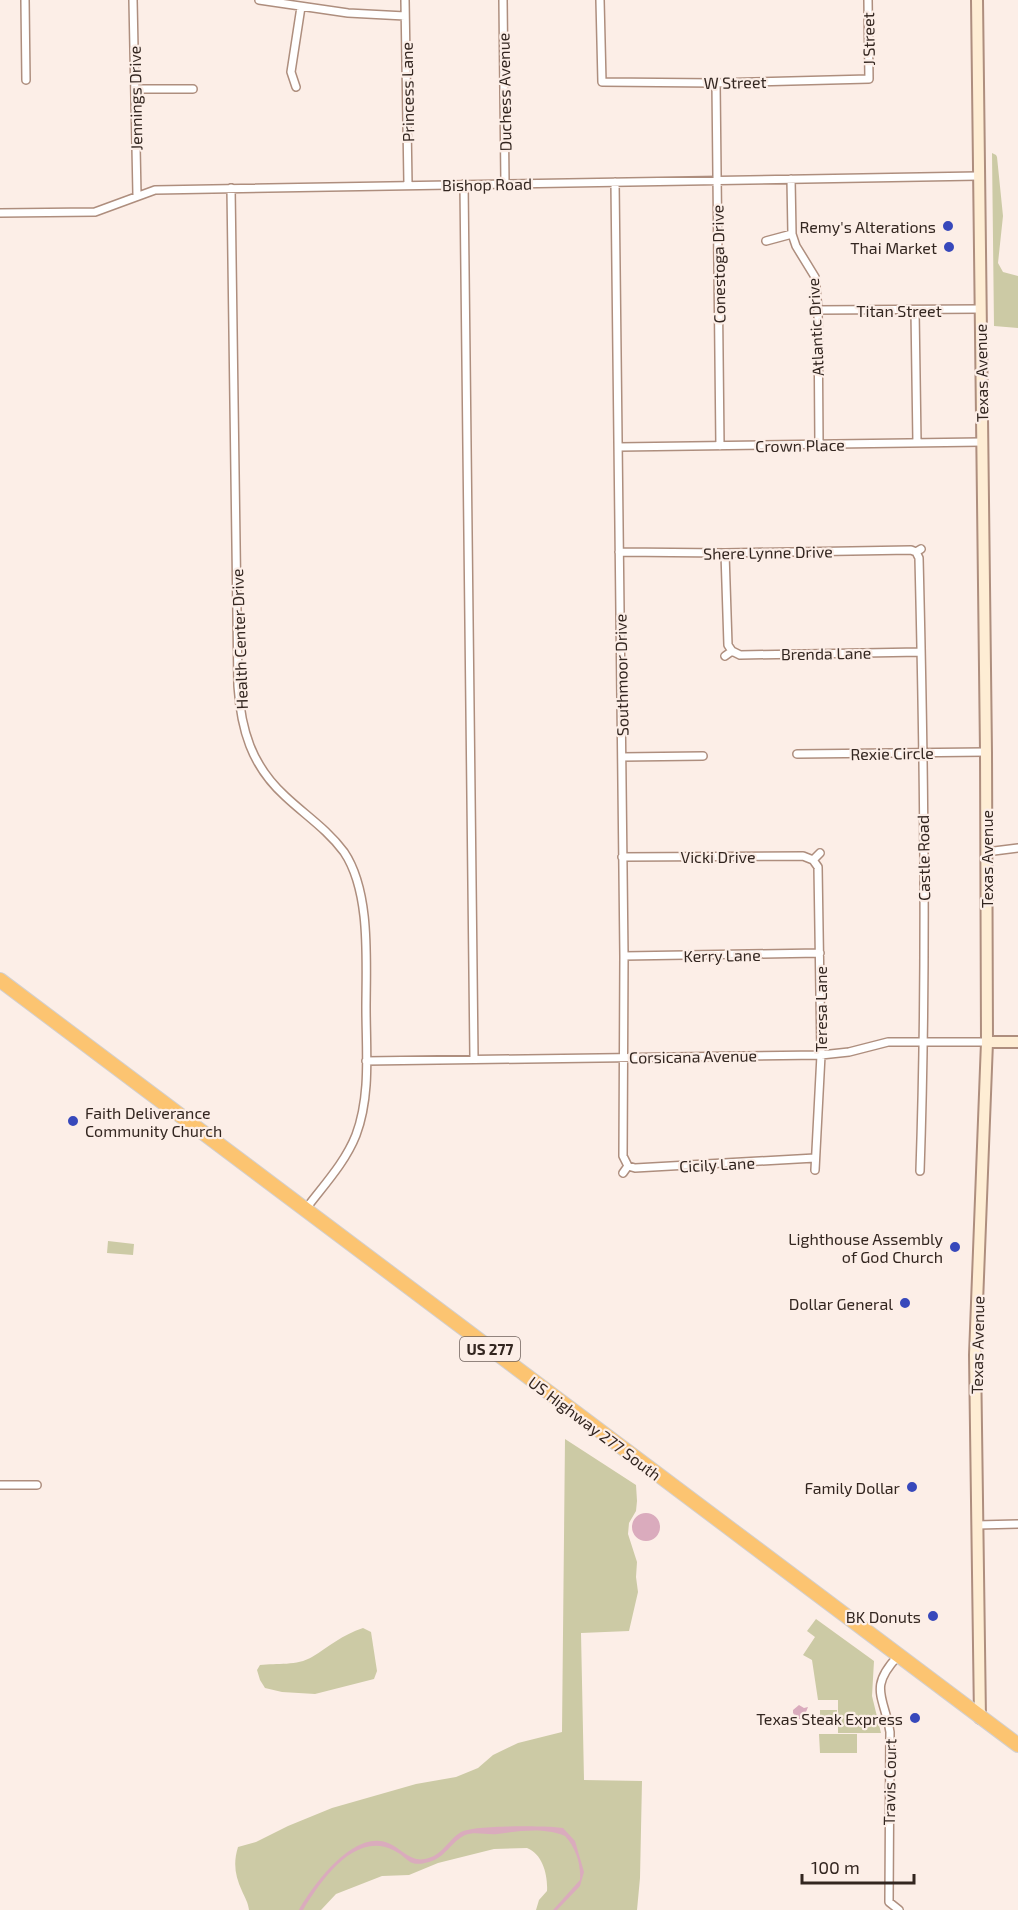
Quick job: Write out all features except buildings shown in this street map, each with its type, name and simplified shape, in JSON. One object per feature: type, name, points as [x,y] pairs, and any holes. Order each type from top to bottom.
[{"type":"highway","name":"US Highway 277 South","points":[[1,982],[1018,1745]]},
{"type":"street","points":[[25,0],[26,80]]},
{"type":"street","name":"Jennings Drive","points":[[133,0],[137,195]]},
{"type":"street","points":[[259,0],[348,13],[405,16]]},
{"type":"street","name":"Princess Lane","points":[[405,0],[408,184]]},
{"type":"street","name":"Duchess Avenue","points":[[503,0],[505,183]]},
{"type":"street","name":"W Street","points":[[600,0],[602,82],[716,83],[869,79]]},
{"type":"street","name":"J Street","points":[[868,0],[869,79]]},
{"type":"street","name":"Texas Avenue","points":[[976,0],[986,752],[987,1042],[975,1355],[980,1718]]},
{"type":"street","points":[[296,87],[291,72],[301,7]]},
{"type":"street","name":"Conestoga Drive","points":[[716,83],[720,446]]},
{"type":"street","points":[[135,89],[193,89]]},
{"type":"street","name":"Bishop Road","points":[[0,213],[95,212],[155,190],[978,176]]},
{"type":"street","name":"Atlantic Drive","points":[[791,179],[792,234],[796,246],[815,278],[818,310],[819,444]]},
{"type":"street","name":"Southmoor Drive","points":[[615,182],[624,956],[623,1156],[628,1166]]},
{"type":"street","points":[[464,184],[474,1059]]},
{"type":"street","name":"Health Center Drive","points":[[231,188],[240,709],[244,733],[265,775],[285,796],[318,823],[345,854],[355,874],[363,914],[366,1089],[356,1133],[348,1152],[305,1210]]},
{"type":"street","points":[[766,241],[792,234]]},
{"type":"street","name":"Titan Street","points":[[818,310],[980,309]]},
{"type":"street","points":[[915,310],[917,443]]},
{"type":"street","name":"Crown Place","points":[[619,447],[982,442]]},
{"type":"street","name":"Shere Lynne Drive","points":[[619,552],[918,550]]},
{"type":"street","name":"Castle Road","points":[[918,550],[924,1041],[920,1171]]},
{"type":"street","name":"Brenda Lane","points":[[725,553],[728,654],[921,652]]},
{"type":"street","name":"Rexie Circle","points":[[798,754],[986,752]]},
{"type":"street","points":[[622,757],[703,756]]},
{"type":"street","points":[[986,852],[1018,849]]},
{"type":"street","points":[[813,860],[820,853]]},
{"type":"street","name":"Vicki Drive","points":[[622,857],[803,856],[813,860]]},
{"type":"street","name":"Teresa Lane","points":[[813,860],[818,867],[821,1055],[815,1170]]},
{"type":"street","name":"Kerry Lane","points":[[624,956],[820,953]]},
{"type":"street","name":"Corsicana Avenue","points":[[366,1060],[821,1055],[849,1052],[888,1042],[1018,1042]]},
{"type":"street","name":"Cicily Lane","points":[[628,1166],[635,1168],[815,1158]]},
{"type":"street","points":[[623,1173],[628,1166]]},
{"type":"street","points":[[0,1485],[37,1485]]},
{"type":"street","points":[[978,1525],[1018,1524]]},
{"type":"street","name":"Travis Court","points":[[898,1656],[884,1674],[880,1686],[880,1700],[890,1732],[889,1902],[899,1910]]},
{"type":"shaded area","points":[[992,153],[997,157],[1003,216],[998,263],[1003,272],[1018,276],[1018,328],[994,326]]},
{"type":"shaded area","points":[[108,1241],[134,1244],[133,1255],[107,1253]]},
{"type":"shaded area","points":[[565,1439],[636,1485],[636,1511],[629,1523],[628,1534],[637,1562],[638,1592],[629,1631],[581,1633],[584,1780],[642,1781],[637,1910],[536,1910],[539,1900],[547,1891],[547,1879],[541,1860],[527,1848],[494,1849],[438,1863],[409,1875],[382,1876],[336,1894],[321,1910],[249,1910],[236,1875],[238,1847],[256,1842],[332,1808],[416,1784],[456,1777],[478,1768],[493,1755],[518,1743],[562,1732]]},
{"type":"shaded area","points":[[646,1513],[656,1517],[660,1527],[656,1537],[646,1541],[636,1537],[632,1527],[636,1517]]},
{"type":"shaded area","points":[[816,1619],[874,1661],[872,1696],[881,1733],[838,1733],[838,1700],[818,1700],[812,1660],[803,1655],[815,1637],[807,1631]]},
{"type":"shaded area","points":[[363,1628],[371,1632],[377,1671],[374,1679],[315,1694],[282,1692],[265,1688],[260,1680],[257,1670],[260,1665],[306,1660],[342,1637]]},
{"type":"shaded area","points":[[799,1705],[804,1708],[808,1707],[806,1712],[808,1716],[804,1719],[798,1719],[793,1713]]},
{"type":"shaded area","points":[[820,1710],[837,1710],[836,1727],[820,1726]]},
{"type":"shaded area","points":[[819,1734],[857,1734],[857,1753],[820,1753]]},
{"type":"shaded area","points":[[505,1826],[563,1828],[575,1841],[584,1872],[580,1886],[557,1910],[553,1910],[580,1880],[577,1856],[565,1836],[549,1831],[531,1830],[465,1835],[435,1860],[422,1864],[412,1863],[393,1850],[379,1846],[365,1847],[340,1862],[319,1886],[303,1910],[299,1910],[324,1874],[349,1851],[362,1844],[375,1841],[388,1843],[410,1857],[425,1859],[436,1855],[461,1832],[468,1830]]},
{"type":"place","name":"Remy's Alterations","points":[[948,226]]},
{"type":"place","name":"Thai Market","points":[[949,247]]},
{"type":"place","name":"Faith Deliverance Community Church","points":[[73,1121]]},
{"type":"place","name":"Lighthouse Assembly of God Church","points":[[955,1247]]},
{"type":"place","name":"Dollar General","points":[[905,1303]]},
{"type":"place","name":"Family Dollar","points":[[912,1487]]},
{"type":"place","name":"BK Donuts","points":[[933,1616]]},
{"type":"place","name":"Texas Steak Express","points":[[915,1718]]}]
